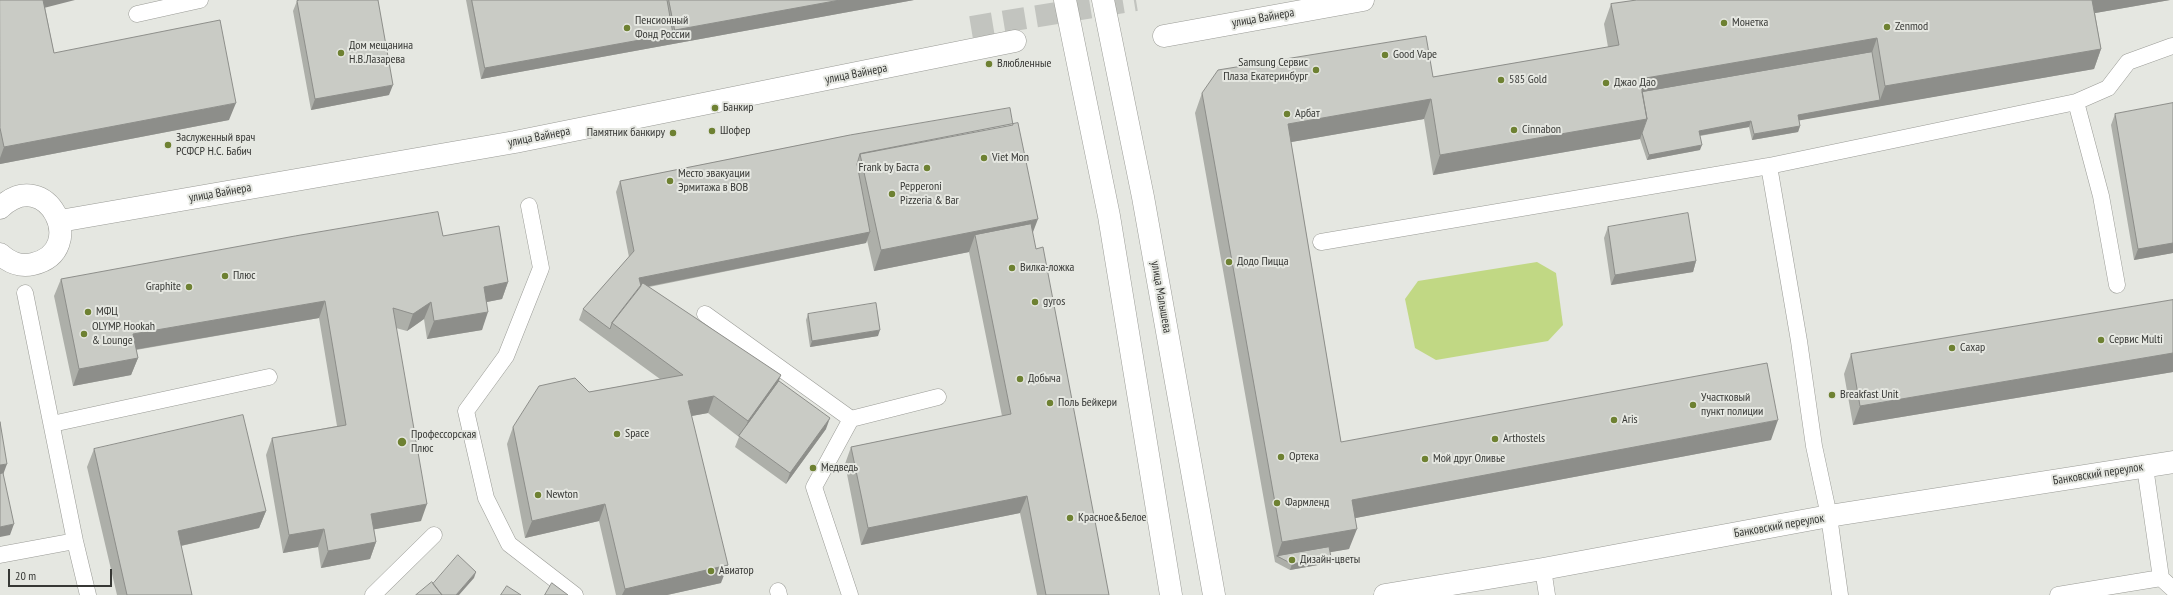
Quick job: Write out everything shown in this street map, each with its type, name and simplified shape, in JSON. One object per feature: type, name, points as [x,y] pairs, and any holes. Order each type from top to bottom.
[{"type":"street","points":[[1065,0],[1109,216],[1171,595]]},
{"type":"street","name":"улица Малышева","points":[[1103,0],[1143,197],[1214,595]]},
{"type":"street","name":"улица Вайнера","points":[[1164,36],[1363,0]]},
{"type":"street","name":"улица Вайнера","points":[[60,221],[515,142],[1015,41]]},
{"type":"street","points":[[0,208],[10,199],[30,195],[49,203],[60,221],[61,237],[54,252],[41,262],[25,266],[9,262],[0,254]]},
{"type":"street","name":"Банковский переулок","points":[[1385,595],[1470,588],[1543,569],[1829,516],[2173,462]]},
{"type":"lane","points":[[137,14],[200,0]]},
{"type":"lane","points":[[1321,242],[1769,166],[2076,102],[2108,88],[2128,62],[2172,46]]},
{"type":"lane","points":[[2076,102],[2101,196],[2117,285]]},
{"type":"lane","points":[[1769,166],[1799,340],[1813,438],[1829,516],[1840,595]]},
{"type":"lane","points":[[529,206],[541,268],[506,356],[466,411],[486,498],[508,544],[575,595]]},
{"type":"lane","points":[[25,293],[86,595]]},
{"type":"lane","points":[[705,314],[851,419]]},
{"type":"lane","points":[[52,424],[270,377]]},
{"type":"lane","points":[[850,595],[814,488],[851,419],[938,397]]},
{"type":"lane","points":[[2145,467],[2161,578],[2173,589]]},
{"type":"lane","points":[[373,595],[434,535]]},
{"type":"lane","points":[[0,555],[75,541]]},
{"type":"lane","points":[[1543,569],[1547,595]]},
{"type":"lane","points":[[2058,595],[2161,578]]},
{"type":"green space","points":[[1537,262],[1556,273],[1563,325],[1548,341],[1436,360],[1415,348],[1405,299],[1418,281]]},
{"type":"building","points":[[0,0],[43,0],[54,53],[220,20],[236,103],[4,147],[0,128]]},
{"type":"building","name":"Дом мещанина Н.В.Лазарева","points":[[378,0],[393,85],[315,99],[297,1]]},
{"type":"building","points":[[472,0],[667,0],[673,34],[485,68]]},
{"type":"building","points":[[669,0],[840,0],[675,30]]},
{"type":"building","points":[[1637,0],[2092,0],[2101,49],[1885,86],[1877,38],[1640,79],[1647,119],[1440,155],[1431,99],[1288,124],[1341,442],[1767,363],[1778,420],[1352,500],[1357,529],[1282,542],[1202,93],[1218,70],[1426,36],[1433,77],[1619,45],[1611,4]]},
{"type":"building","points":[[1872,52],[1880,100],[1798,115],[1800,126],[1754,134],[1751,121],[1699,131],[1702,145],[1649,155],[1642,133],[1647,119],[1642,92]]},
{"type":"building","points":[[2173,103],[2173,243],[2138,249],[2115,114]]},
{"type":"building","points":[[1010,108],[1013,125],[860,154],[857,164],[870,232],[639,278],[641,286],[612,323],[610,329],[583,309],[634,251],[620,181],[850,135]]},
{"type":"building","points":[[1018,123],[1038,219],[881,250],[860,154]]},
{"type":"building","points":[[438,212],[443,236],[499,226],[508,282],[484,287],[488,312],[434,321],[431,302],[413,314],[393,308],[427,504],[371,514],[376,542],[328,551],[324,529],[289,535],[272,438],[346,425],[325,301],[133,334],[138,358],[79,369],[61,279],[295,236]]},
{"type":"building","points":[[1688,213],[1696,261],[1615,275],[1608,227]]},
{"type":"building","points":[[1031,224],[1036,249],[1043,247],[1109,595],[1046,595],[1027,496],[868,528],[851,447],[1011,414],[975,235]]},
{"type":"building","points":[[643,283],[781,375],[748,421],[714,396],[688,401],[728,565],[625,589],[605,504],[532,521],[513,427],[539,386],[575,378],[589,392],[683,375],[612,323]]},
{"type":"building","points":[[2173,300],[2173,353],[1860,406],[1851,354]]},
{"type":"building","points":[[876,303],[880,330],[812,341],[808,314]]},
{"type":"building","points":[[779,381],[830,418],[790,473],[739,436]]},
{"type":"building","points":[[243,415],[266,511],[178,531],[192,595],[127,595],[94,449]]},
{"type":"building","points":[[0,422],[7,464],[0,465]]},
{"type":"building","points":[[3,473],[14,524],[0,527],[0,474]]},
{"type":"building","points":[[1329,547],[1331,557],[1292,564],[1277,556]]},
{"type":"building","points":[[458,555],[476,572],[456,595],[442,595],[433,584]]},
{"type":"building","points":[[432,582],[442,595],[416,595]]},
{"type":"building","points":[[552,583],[568,595],[545,595]]},
{"type":"building","points":[[507,586],[521,595],[501,595]]},
{"type":"tunnel","points":[[971,27],[1136,0]]},
{"type":"place","name":"Монетка","points":[[1724,23]]},
{"type":"place","name":"Zenmod","points":[[1887,27]]},
{"type":"place","name":"Пенсионный Фонд России","points":[[627,28]]},
{"type":"place","name":"Дом мещанина Н.В.Лазарева","points":[[341,53]]},
{"type":"place","name":"Good Vape","points":[[1385,55]]},
{"type":"place","name":"Влюбленные","points":[[989,64]]},
{"type":"place","name":"Samsung Сервис Плаза Екатеринбург","points":[[1316,70]]},
{"type":"place","name":"585 Gold","points":[[1501,80]]},
{"type":"place","name":"Джао Дао","points":[[1606,83]]},
{"type":"place","name":"Банкир","points":[[715,108]]},
{"type":"place","name":"Арбат","points":[[1287,114]]},
{"type":"place","name":"Cinnabon","points":[[1514,130]]},
{"type":"place","name":"Шофер","points":[[712,131]]},
{"type":"place","name":"Памятник банкиру","points":[[673,133]]},
{"type":"place","name":"Заслуженный врач РСФСР Н.С. Бабич","points":[[168,145]]},
{"type":"place","name":"Viet Mon","points":[[984,158]]},
{"type":"place","name":"Frank by Баста","points":[[927,168]]},
{"type":"place","name":"Место эвакуации Эрмитажа в ВОВ","points":[[670,181]]},
{"type":"place","name":"Pepperoni Pizzeria & Bar","points":[[892,194]]},
{"type":"place","name":"Додо Пицца","points":[[1229,262]]},
{"type":"place","name":"Вилка-ложка","points":[[1012,268]]},
{"type":"place","name":"Плюс","points":[[225,276]]},
{"type":"place","name":"Graphite","points":[[189,287]]},
{"type":"place","name":"gyros","points":[[1035,302]]},
{"type":"place","name":"МФЦ","points":[[88,312]]},
{"type":"place","name":"OLYMP Hookah & Lounge","points":[[84,334]]},
{"type":"place","name":"Сервис Multi","points":[[2101,340]]},
{"type":"place","name":"Сахар","points":[[1952,348]]},
{"type":"place","name":"Добыча","points":[[1020,379]]},
{"type":"place","name":"Breakfast Unit","points":[[1832,395]]},
{"type":"place","name":"Поль Бейкери","points":[[1050,403]]},
{"type":"place","name":"Участковый пункт полиции","points":[[1693,405]]},
{"type":"place","name":"Aris","points":[[1614,420]]},
{"type":"place","name":"Space","points":[[617,434]]},
{"type":"place","name":"Arthostels","points":[[1495,439]]},
{"type":"place","name":"Профессорская Плюс","points":[[402,442]]},
{"type":"place","name":"Ортека","points":[[1281,457]]},
{"type":"place","name":"Мой друг Оливье","points":[[1425,459]]},
{"type":"place","name":"Медведь","points":[[813,468]]},
{"type":"place","name":"Newton","points":[[538,495]]},
{"type":"place","name":"Фармленд","points":[[1277,503]]},
{"type":"place","name":"Красное&Белое","points":[[1070,518]]},
{"type":"place","name":"Дизайн-цветы","points":[[1292,560]]},
{"type":"place","name":"Авиатор","points":[[711,571]]}]
